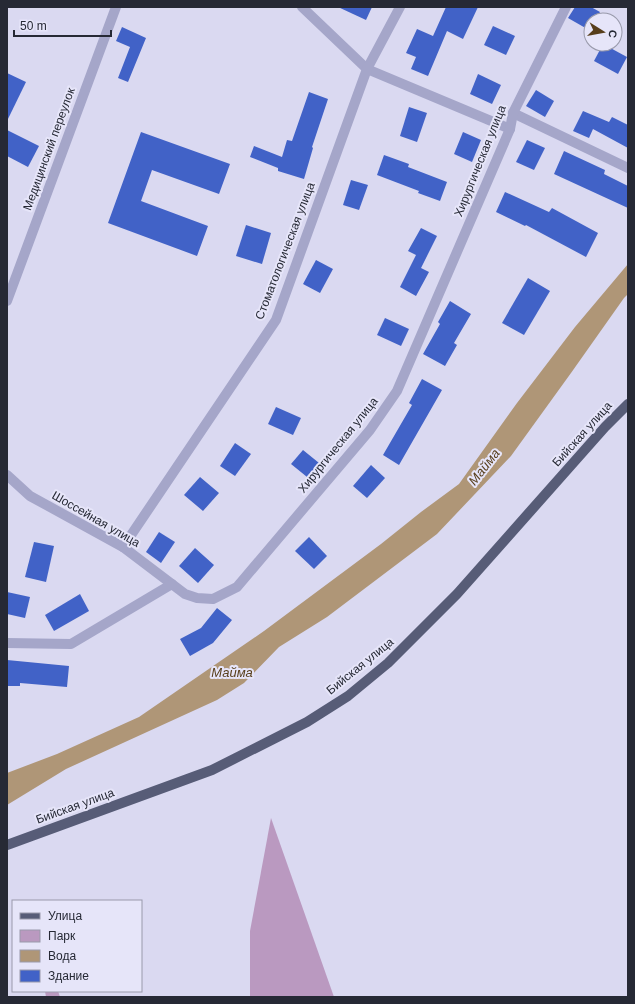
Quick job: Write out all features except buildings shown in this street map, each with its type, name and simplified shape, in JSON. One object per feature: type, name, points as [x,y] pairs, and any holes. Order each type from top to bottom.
[{"type":"main road","name":"Бийская улица","points":[[7,845],[212,770],[306,722],[348,696],[388,663],[457,594],[605,426],[628,404]]},
{"type":"street","name":"Медицинский переулок","points":[[7,301],[116,7]]},
{"type":"street","points":[[302,7],[367,69],[510,129]]},
{"type":"street","name":"Стоматологическая улица","points":[[123,547],[276,320],[367,69],[400,7]]},
{"type":"street","name":"Хирургическая улица","points":[[172,584],[185,594],[197,598],[213,599],[237,587],[370,430],[397,391],[510,129],[513,113],[566,7]]},
{"type":"street","points":[[513,113],[628,168]]},
{"type":"street","name":"Шоссейная улица","points":[[7,475],[30,496],[123,547],[172,584]]},
{"type":"street","points":[[7,643],[71,644],[172,584]]},
{"type":"green space","points":[[271,818],[334,997],[250,997],[250,931]]},
{"type":"green space","points":[[45,992],[58,992],[60,997],[46,997]]},
{"type":"water","name":"Майма","points":[[628,264],[628,294],[511,456],[437,534],[327,617],[279,647],[244,683],[217,700],[66,769],[7,805],[7,773],[57,754],[139,717],[264,631],[459,484],[517,403],[575,327]]}]
